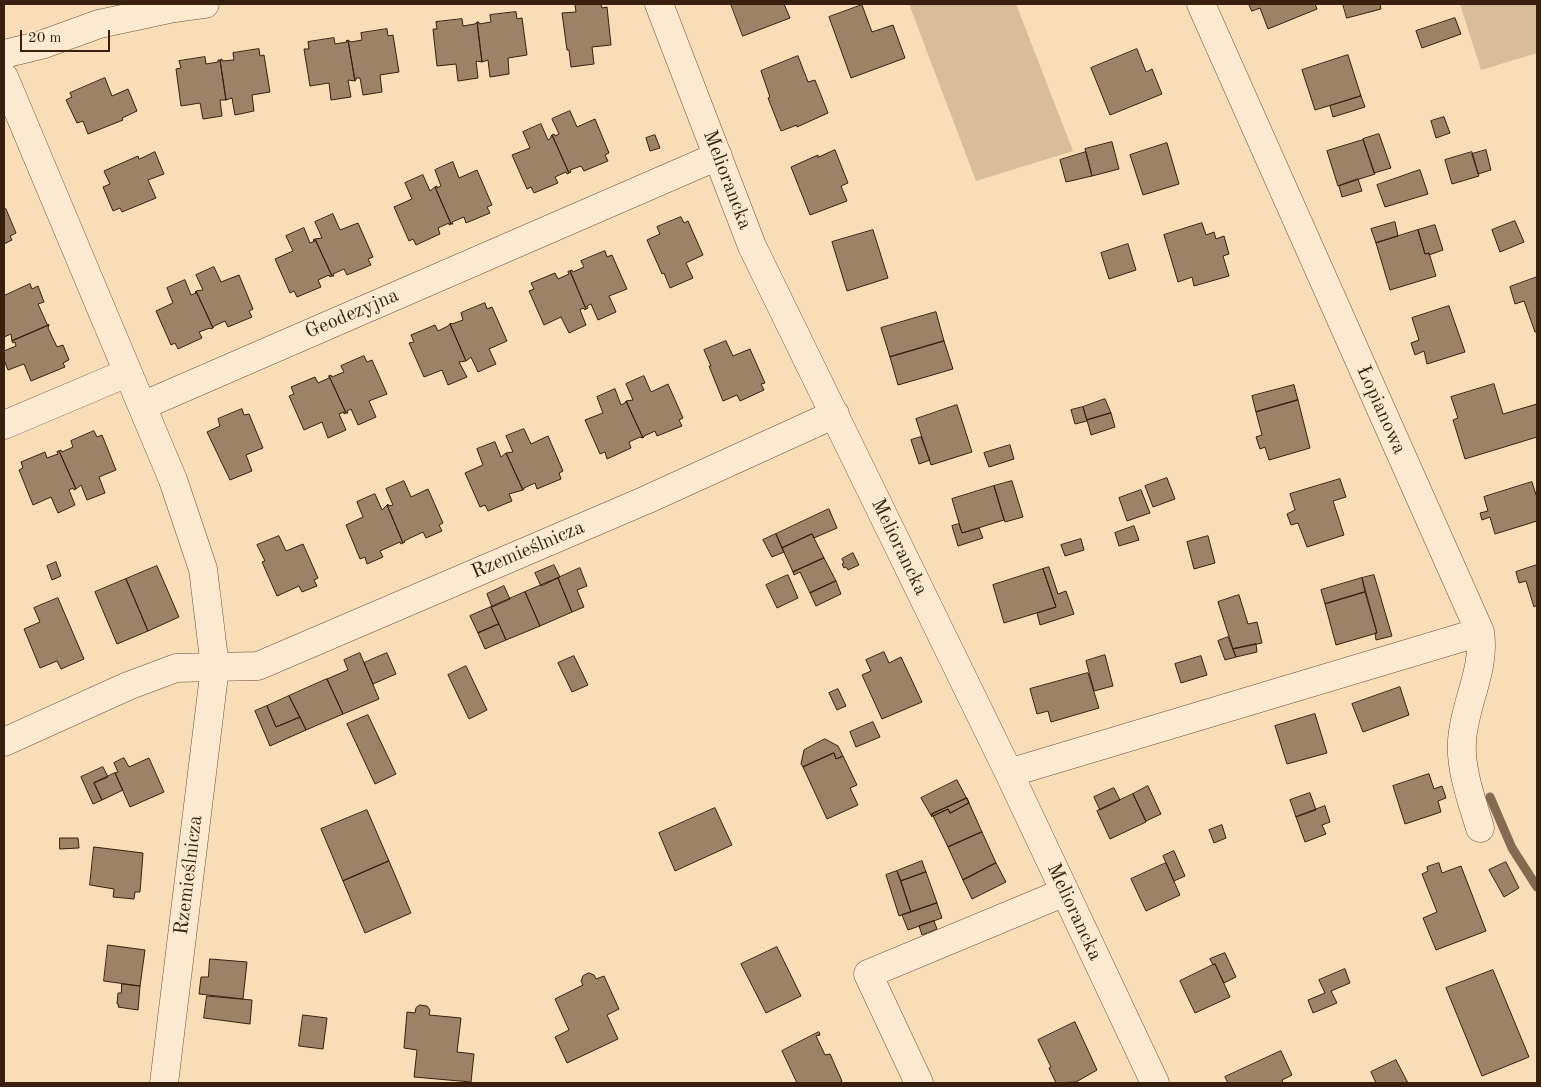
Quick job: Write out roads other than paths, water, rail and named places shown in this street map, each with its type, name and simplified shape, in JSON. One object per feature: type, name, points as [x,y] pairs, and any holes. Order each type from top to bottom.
[{"type":"street","points":[[4,54],[41,45],[99,24],[169,9],[205,4]]},
{"type":"street","name":"Meliorancka","points":[[659,4],[752,246],[1009,773],[1155,1083]]},
{"type":"street","name":"Łopianowa","points":[[1201,4],[1480,632],[1482,655],[1468,704],[1461,743],[1466,779],[1480,828]]},
{"type":"street","points":[[4,77],[172,480],[203,569],[215,667]]},
{"type":"street","name":"Geodezyjna","points":[[142,406],[718,156]]},
{"type":"street","points":[[4,425],[127,373]]},
{"type":"street","name":"Rzemieślnicza","points":[[4,742],[128,686],[176,668],[258,666],[646,500],[835,414]]},
{"type":"street","points":[[1009,773],[1480,632]]},
{"type":"street","name":"Rzemieślnicza","points":[[164,1083],[215,667]]},
{"type":"street","points":[[919,1083],[868,974],[1065,892]]},
{"type":"waterway","points":[[1490,797],[1512,848],[1537,887]]}]
